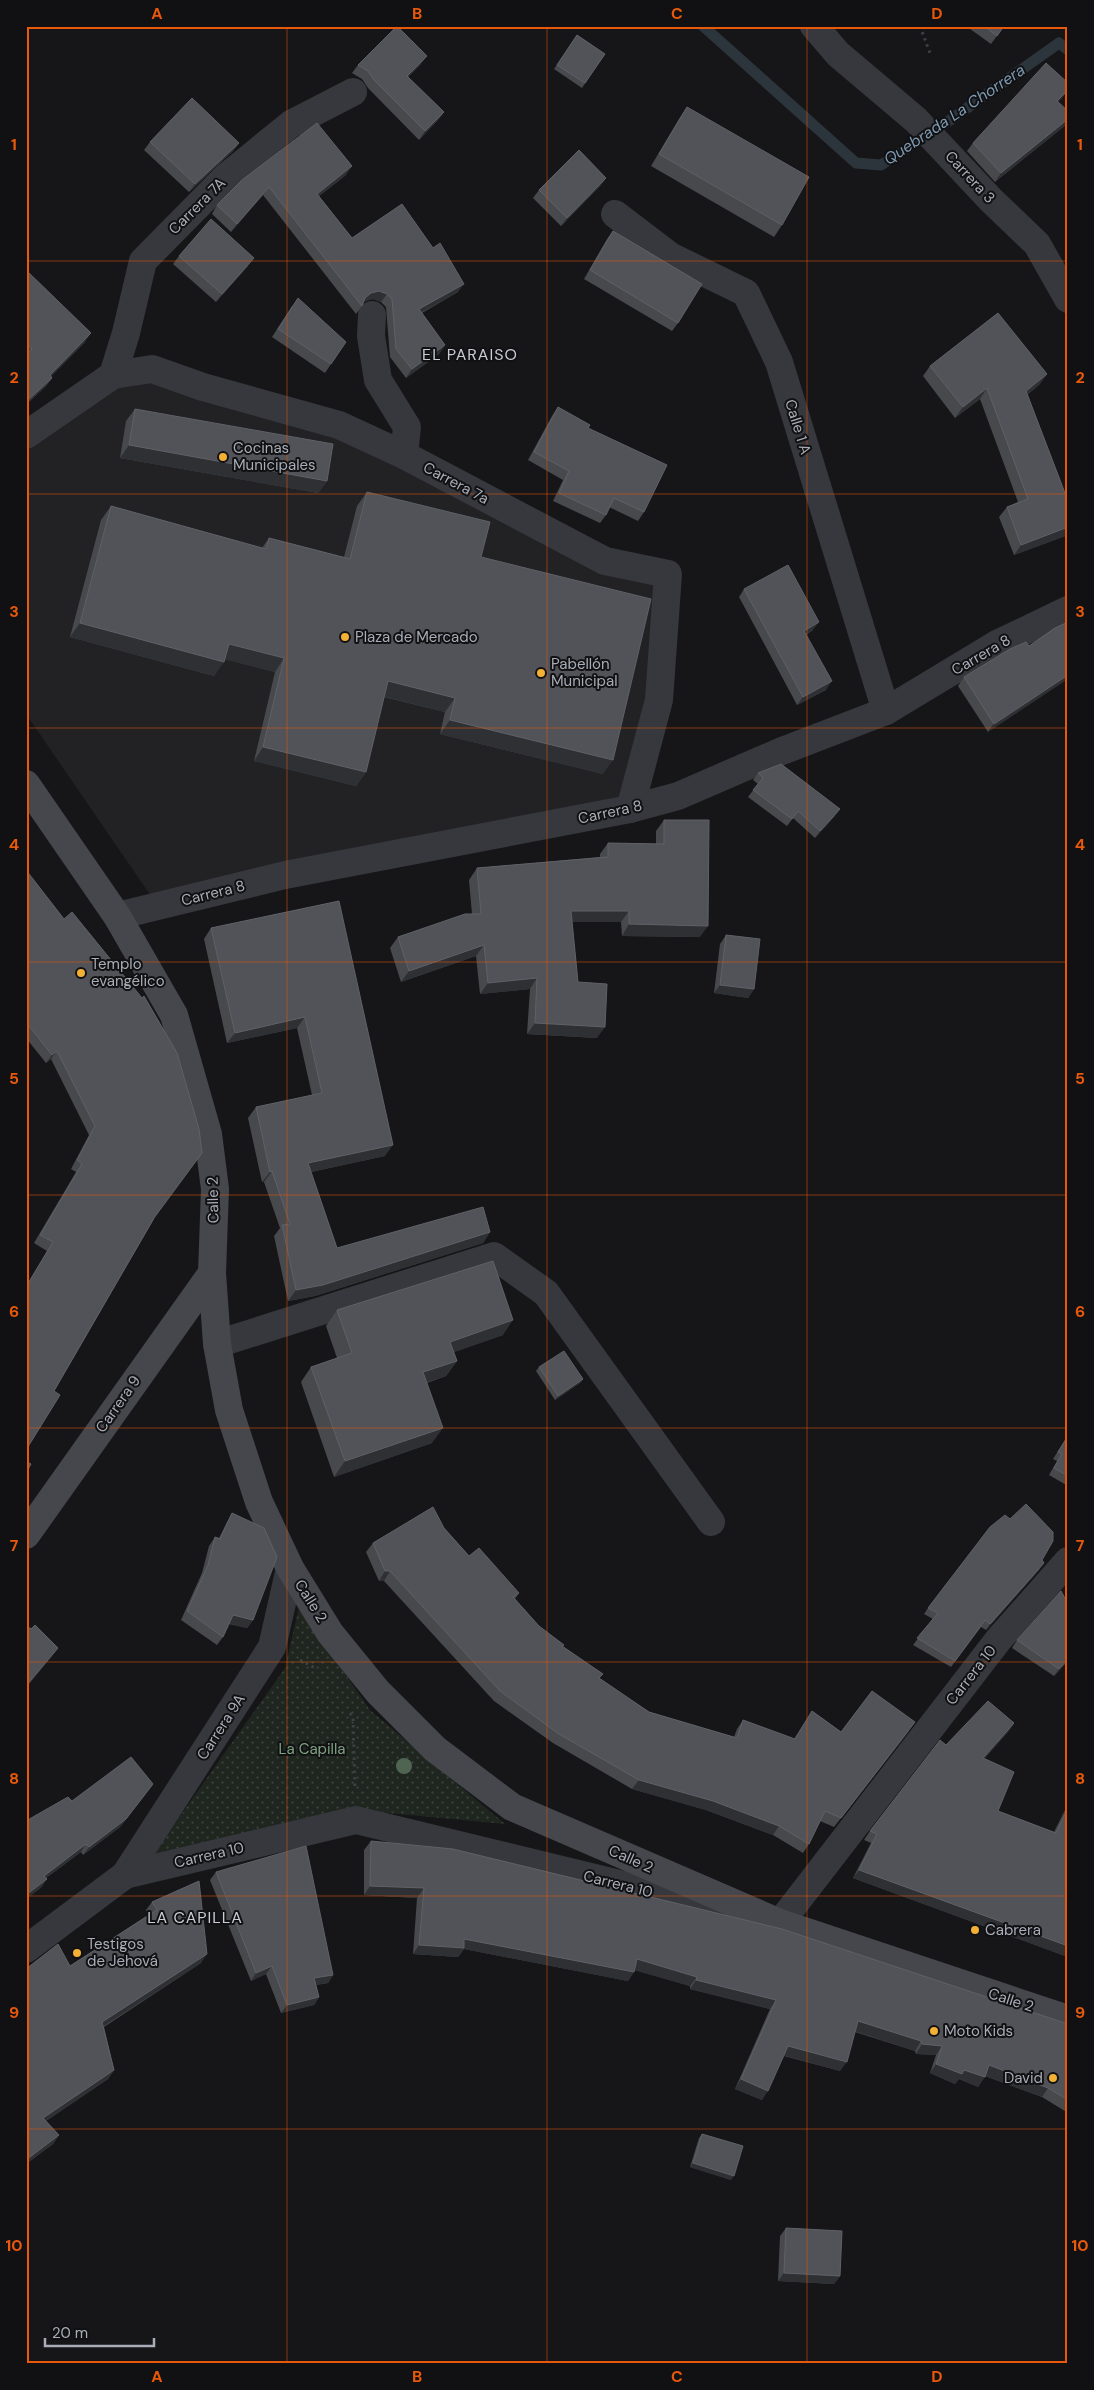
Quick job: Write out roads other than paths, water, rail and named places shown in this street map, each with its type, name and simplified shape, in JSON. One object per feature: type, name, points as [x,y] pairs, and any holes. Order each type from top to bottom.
[{"type":"street","name":"Carrera 3","points":[[814,26],[838,54],[916,120],[991,200],[1037,244],[1068,299]]},
{"type":"street","name":"Carrera 7A","points":[[114,375],[143,261],[226,177],[291,124],[353,92]]},
{"type":"street","name":"Calle 1 A","points":[[616,214],[670,256],[746,293],[779,362],[886,712]]},
{"type":"street","points":[[372,315],[371,336],[378,380],[407,427],[404,455]]},
{"type":"street","name":"Carrera 7a","points":[[26,435],[114,375],[152,369],[203,387],[339,425],[404,455],[605,561],[668,574],[659,700],[630,809]]},
{"type":"street","name":"Carrera 8","points":[[118,916],[284,875],[630,809],[678,796],[782,751],[886,712],[997,644],[1068,610]]},
{"type":"street","name":"Calle 2","points":[[26,784],[118,916],[174,1015],[208,1134],[215,1189],[212,1273],[217,1344],[229,1410],[258,1502],[290,1568],[330,1633],[378,1692],[435,1748],[512,1806],[780,1923],[1068,2019]]},
{"type":"street","points":[[217,1344],[494,1256],[546,1293],[711,1522]]},
{"type":"street","name":"Carrera 9","points":[[26,1536],[212,1273]]},
{"type":"street","name":"Carrera 9A","points":[[125,1875],[272,1647],[290,1568]]},
{"type":"street","name":"Carrera 10","points":[[26,1949],[125,1875],[356,1820],[780,1923],[999,1639],[1065,1568]]},
{"type":"waterway","name":"Quebrada La Chorrera","points":[[703,26],[856,163],[881,165],[946,123],[1059,43],[1068,50]]},
{"type":"place","name":"Cocinas Municipales","points":[[223,457]]},
{"type":"place","name":"Plaza de Mercado","points":[[345,637]]},
{"type":"place","name":"Pabellón Municipal","points":[[541,673]]},
{"type":"place","name":"Templo evangélico","points":[[81,973]]},
{"type":"place","name":"Cabrera","points":[[975,1930]]},
{"type":"place","name":"Testigos de Jehová","points":[[77,1953]]},
{"type":"place","name":"Moto Kids","points":[[934,2031]]},
{"type":"place","name":"David","points":[[1053,2078]]},
{"type":"district","name":"EL PARAISO","points":[[470,354]]},
{"type":"district","name":"LA CAPILLA","points":[[195,1917]]},
{"type":"park label","name":"La Capilla","points":[[312,1749]]}]
